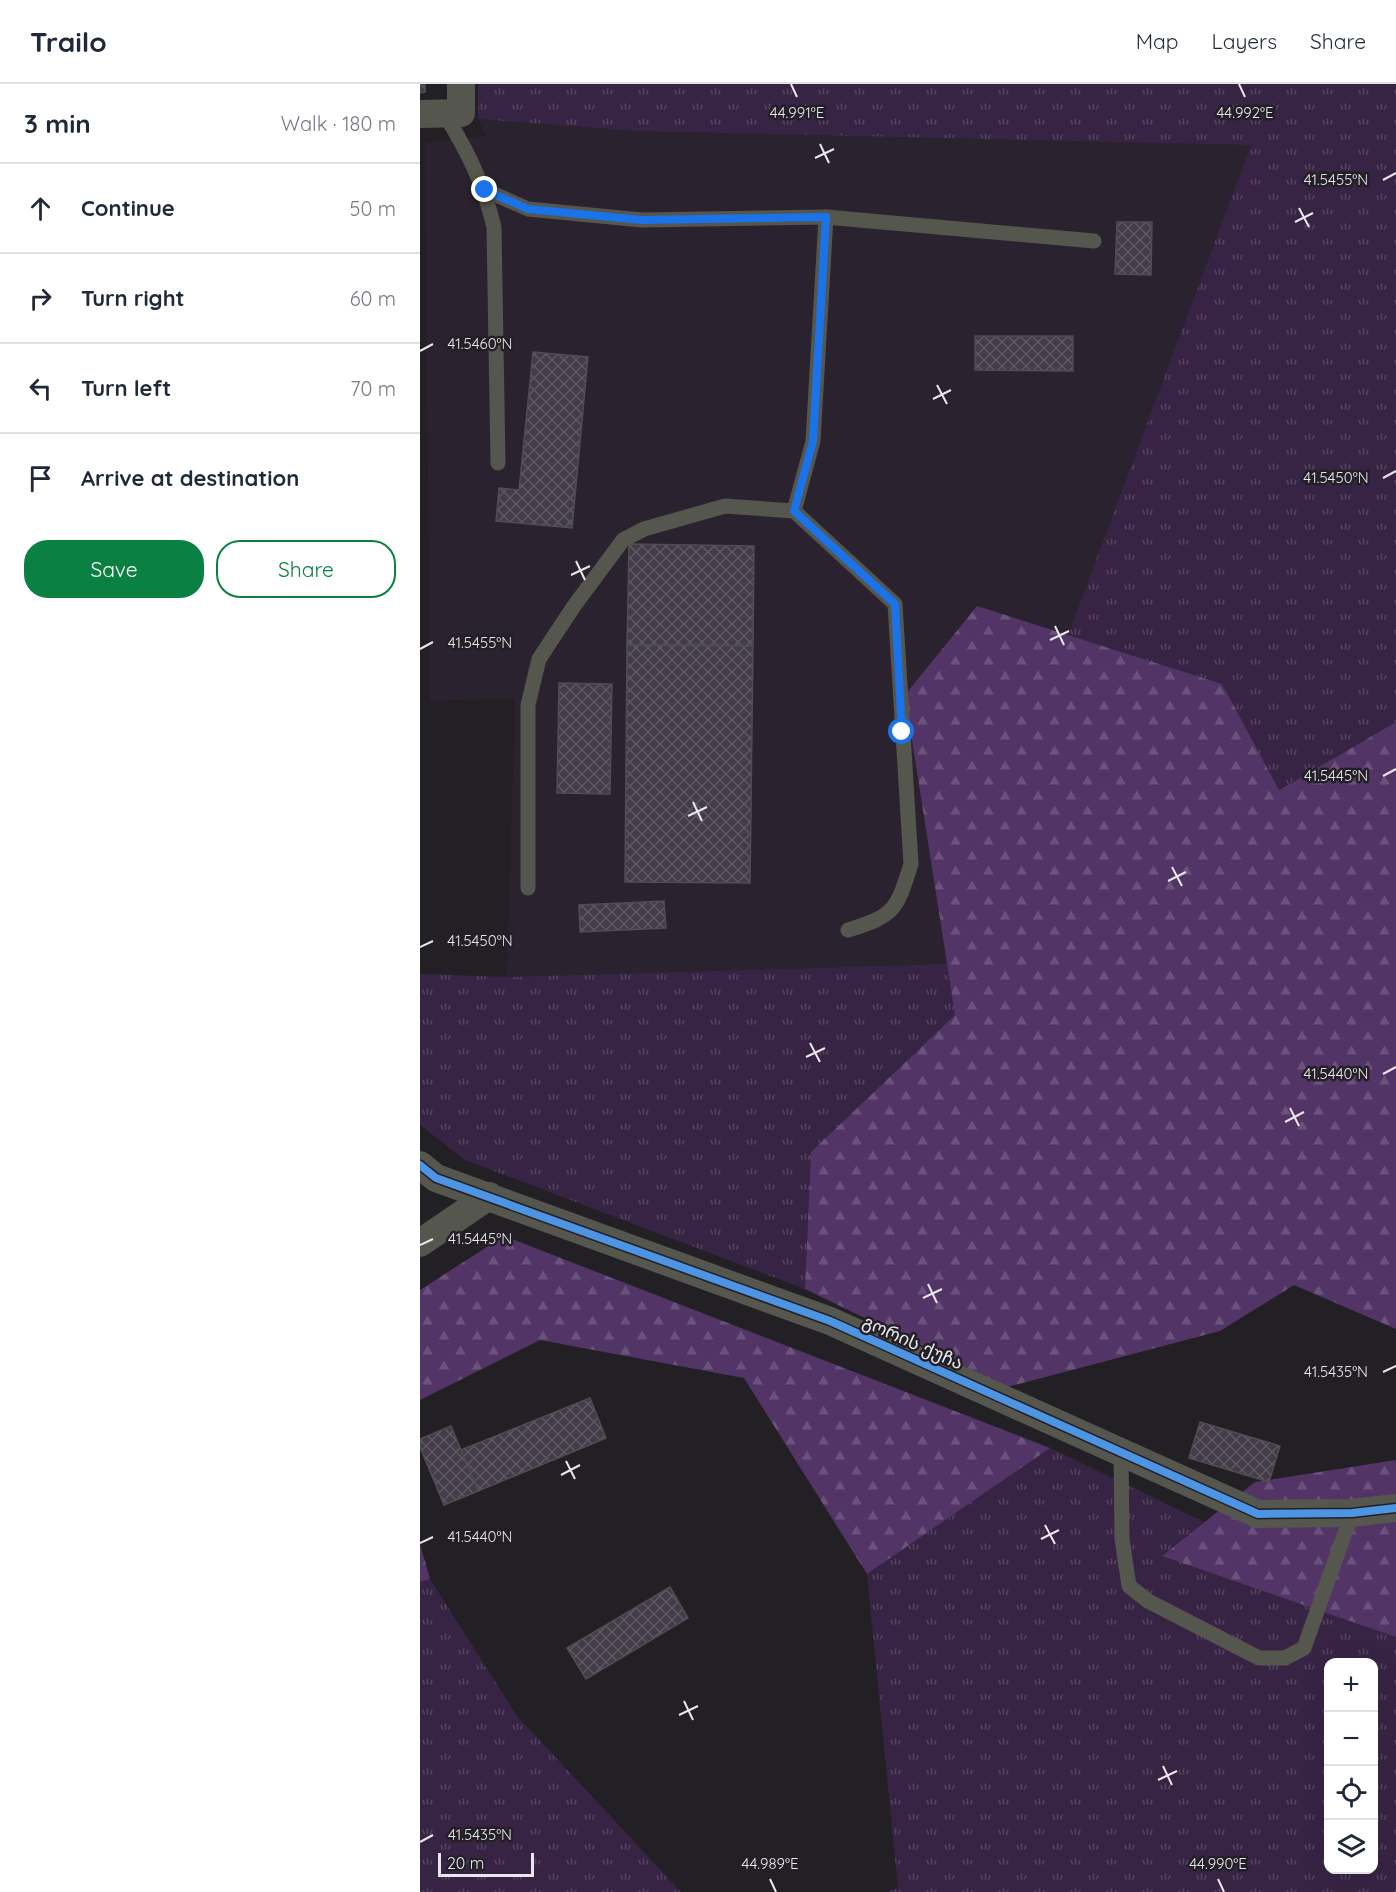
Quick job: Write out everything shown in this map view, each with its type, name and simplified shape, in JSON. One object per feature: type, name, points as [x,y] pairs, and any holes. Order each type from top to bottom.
[{"type":"street","points":[[432,114],[461,113],[461,84]]},
{"type":"street","name":"გორის ქუჩა","points":[[420,1165],[436,1178],[830,1321],[1258,1514],[1352,1513],[1396,1508]]},
{"type":"street","points":[[420,1244],[489,1196]]},
{"type":"lane","points":[[432,114],[462,142],[485,190],[494,227],[498,463]]},
{"type":"lane","points":[[485,190],[528,209],[642,220],[826,217],[1094,242]]},
{"type":"lane","points":[[794,511],[813,441],[826,217]]},
{"type":"lane","points":[[528,888],[528,705],[539,659],[602,566],[623,540],[644,529],[675,520],[725,506],[794,511],[895,604],[910,864],[899,901],[877,921],[848,930]]},
{"type":"lane","points":[[1120,1451],[1122,1539],[1129,1586],[1148,1601],[1259,1658],[1285,1658],[1304,1648],[1352,1513]]},
{"type":"shaded area","points":[[478,119],[637,131],[1251,145],[1068,635],[977,606],[905,695],[947,964],[507,977],[515,698],[430,701],[425,143],[486,136]]},
{"type":"green space","points":[[478,84],[1396,84],[1396,722],[1278,790],[1222,684],[1068,635],[1251,145],[637,131],[478,119]]},
{"type":"green space","points":[[977,606],[1222,684],[1279,790],[1396,722],[1396,1329],[1294,1285],[1220,1331],[1007,1387],[805,1289],[811,1152],[955,1015],[905,695]]},
{"type":"green space","points":[[947,964],[955,1015],[811,1152],[805,1289],[465,1160],[420,1125],[420,974],[507,977]]},
{"type":"green space","points":[[504,1236],[1050,1448],[867,1574],[744,1378],[540,1340],[420,1400],[420,1290]]},
{"type":"green space","points":[[1050,1448],[1204,1522],[1162,1556],[1396,1637],[1396,1892],[887,1892],[898,1888],[867,1574]]},
{"type":"green space","points":[[1396,1460],[1396,1637],[1162,1556],[1255,1482]]},
{"type":"green space","points":[[420,1544],[430,1579],[420,1582]]},
{"type":"green space","points":[[430,1579],[517,1716],[681,1892],[420,1892],[420,1582]]},
{"type":"building","points":[[420,84],[425,84],[425,92],[420,93]]},
{"type":"building","points":[[1117,222],[1152,222],[1151,275],[1115,274]]},
{"type":"building","points":[[975,336],[1073,336],[1073,371],[975,370]]},
{"type":"building","points":[[533,352],[588,357],[572,528],[496,521],[499,488],[519,490]]},
{"type":"building","points":[[629,544],[754,546],[753,646],[627,645]]},
{"type":"building","points":[[627,645],[753,646],[750,883],[625,882]]},
{"type":"building","points":[[559,683],[612,684],[610,794],[557,793]]},
{"type":"building","points":[[664,901],[666,928],[580,932],[579,905]]},
{"type":"building","points":[[590,1398],[606,1438],[478,1491],[461,1450]]},
{"type":"building","points":[[1200,1422],[1280,1446],[1269,1482],[1189,1458]]},
{"type":"building","points":[[451,1426],[478,1491],[444,1505],[420,1447],[420,1439]]},
{"type":"building","points":[[670,1587],[688,1618],[586,1679],[567,1648]]},
{"type":"cycle path","points":[[420,1165],[436,1178],[830,1321],[1258,1514],[1352,1513],[1396,1508]]},
{"type":"route","points":[[485,190],[528,209],[642,220],[826,217],[813,441],[794,511],[895,604],[902,732]]}]
